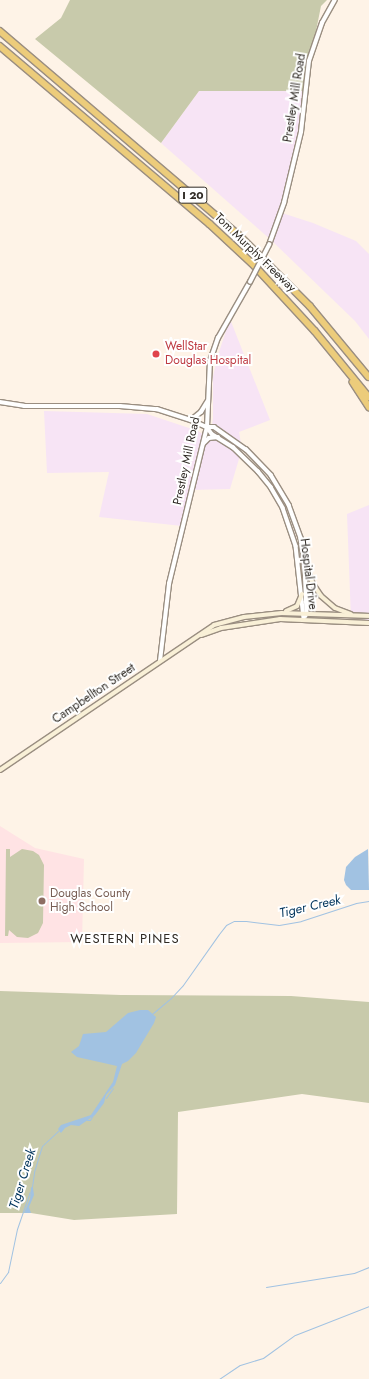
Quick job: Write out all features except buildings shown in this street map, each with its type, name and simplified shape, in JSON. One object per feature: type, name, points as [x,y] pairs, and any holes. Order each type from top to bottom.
[{"type":"highway","name":"Tom Murphy Freeway","points":[[0,31],[238,234],[310,306],[369,377]]},
{"type":"highway","name":"Tom Murphy Freeway","points":[[0,46],[233,245],[293,305],[369,397]]},
{"type":"highway","points":[[339,359],[369,407]]},
{"type":"main road","points":[[305,564],[313,584],[327,601],[349,614],[363,616]]},
{"type":"main road","points":[[282,613],[297,606],[302,594]]},
{"type":"main road","name":"Campbellton Street","points":[[0,770],[160,661],[201,635],[207,629],[221,623],[244,618],[282,613],[369,616]]},
{"type":"main road","name":"Campbellton Street","points":[[201,635],[221,628],[266,620],[304,619],[369,622]]},
{"type":"street","name":"Prestley Mill Road","points":[[160,661],[169,584],[206,427],[210,365],[218,338],[250,282],[269,244],[284,203],[302,132],[309,61],[322,23],[335,0]]},
{"type":"street","points":[[191,420],[201,412],[208,401]]},
{"type":"street","name":"Hospital Drive","points":[[0,402],[24,406],[128,406],[157,409],[191,420],[206,427],[233,447],[258,470],[283,508],[296,546],[305,613]]},
{"type":"street","name":"Hospital Drive","points":[[206,427],[214,427],[238,443],[255,457],[271,475],[283,494],[301,538],[305,564],[304,619]]},
{"type":"street","points":[[202,447],[209,438],[218,437]]},
{"type":"shaded area","points":[[199,91],[304,91],[297,160],[282,213],[313,223],[356,241],[369,254],[369,339],[355,321],[271,240],[161,143]]},
{"type":"shaded area","points":[[230,319],[270,420],[239,432],[242,449],[230,489],[191,490],[182,526],[99,517],[109,472],[47,473],[44,411],[147,414],[198,431],[210,439],[213,418],[213,377],[217,358]]},
{"type":"shaded area","points":[[369,505],[369,620],[351,619],[347,514]]},
{"type":"shaded area","name":"Douglas County High School","points":[[0,826],[35,848],[84,859],[82,942],[0,943]]},
{"type":"green space","points":[[70,0],[327,0],[321,6],[304,91],[199,91],[161,143],[35,39],[61,18]]},
{"type":"green space","points":[[6,849],[10,849],[10,857],[22,849],[33,851],[39,855],[44,865],[43,923],[38,933],[28,938],[17,937],[9,930],[8,936],[5,936]]},
{"type":"green space","points":[[0,991],[121,995],[291,996],[369,1002],[369,1103],[302,1094],[178,1112],[177,1214],[74,1220],[31,1213],[0,1213]]},
{"type":"water","points":[[368,849],[369,890],[351,890],[346,885],[344,880],[346,867],[355,857]]},
{"type":"water","points":[[148,1010],[156,1017],[154,1023],[136,1053],[128,1061],[122,1064],[115,1085],[106,1095],[104,1103],[95,1115],[79,1126],[71,1125],[65,1128],[61,1133],[58,1129],[61,1125],[91,1115],[113,1082],[117,1066],[77,1057],[71,1052],[79,1046],[83,1034],[106,1032],[128,1013]]},
{"type":"water","points":[[31,1187],[33,1188],[34,1195],[29,1207],[31,1213],[24,1213],[30,1199]]},
{"type":"waterway","name":"Tiger Creek","points":[[152,1014],[170,999],[183,985],[226,925],[234,921],[279,925],[301,921],[356,903],[369,901]]},
{"type":"waterway","name":"Tiger Creek","points":[[106,1098],[113,1088]]},
{"type":"waterway","name":"Tiger Creek","points":[[87,1120],[90,1120],[93,1115]]},
{"type":"waterway","name":"Tiger Creek","points":[[32,1187],[34,1172],[42,1146],[60,1129]]},
{"type":"waterway","name":"Tiger Creek","points":[[0,1283],[8,1272],[17,1229],[30,1192]]},
{"type":"waterway","points":[[266,1287],[354,1273],[369,1267]]},
{"type":"waterway","points":[[219,1379],[240,1365],[263,1358],[295,1335],[369,1306]]},
{"type":"place","name":"WellStar Douglas Hospital","points":[[156,354]]},
{"type":"place","name":"Douglas County High School","points":[[42,901]]},
{"type":"district","name":"WESTERN PINES","points":[[125,939]]}]
